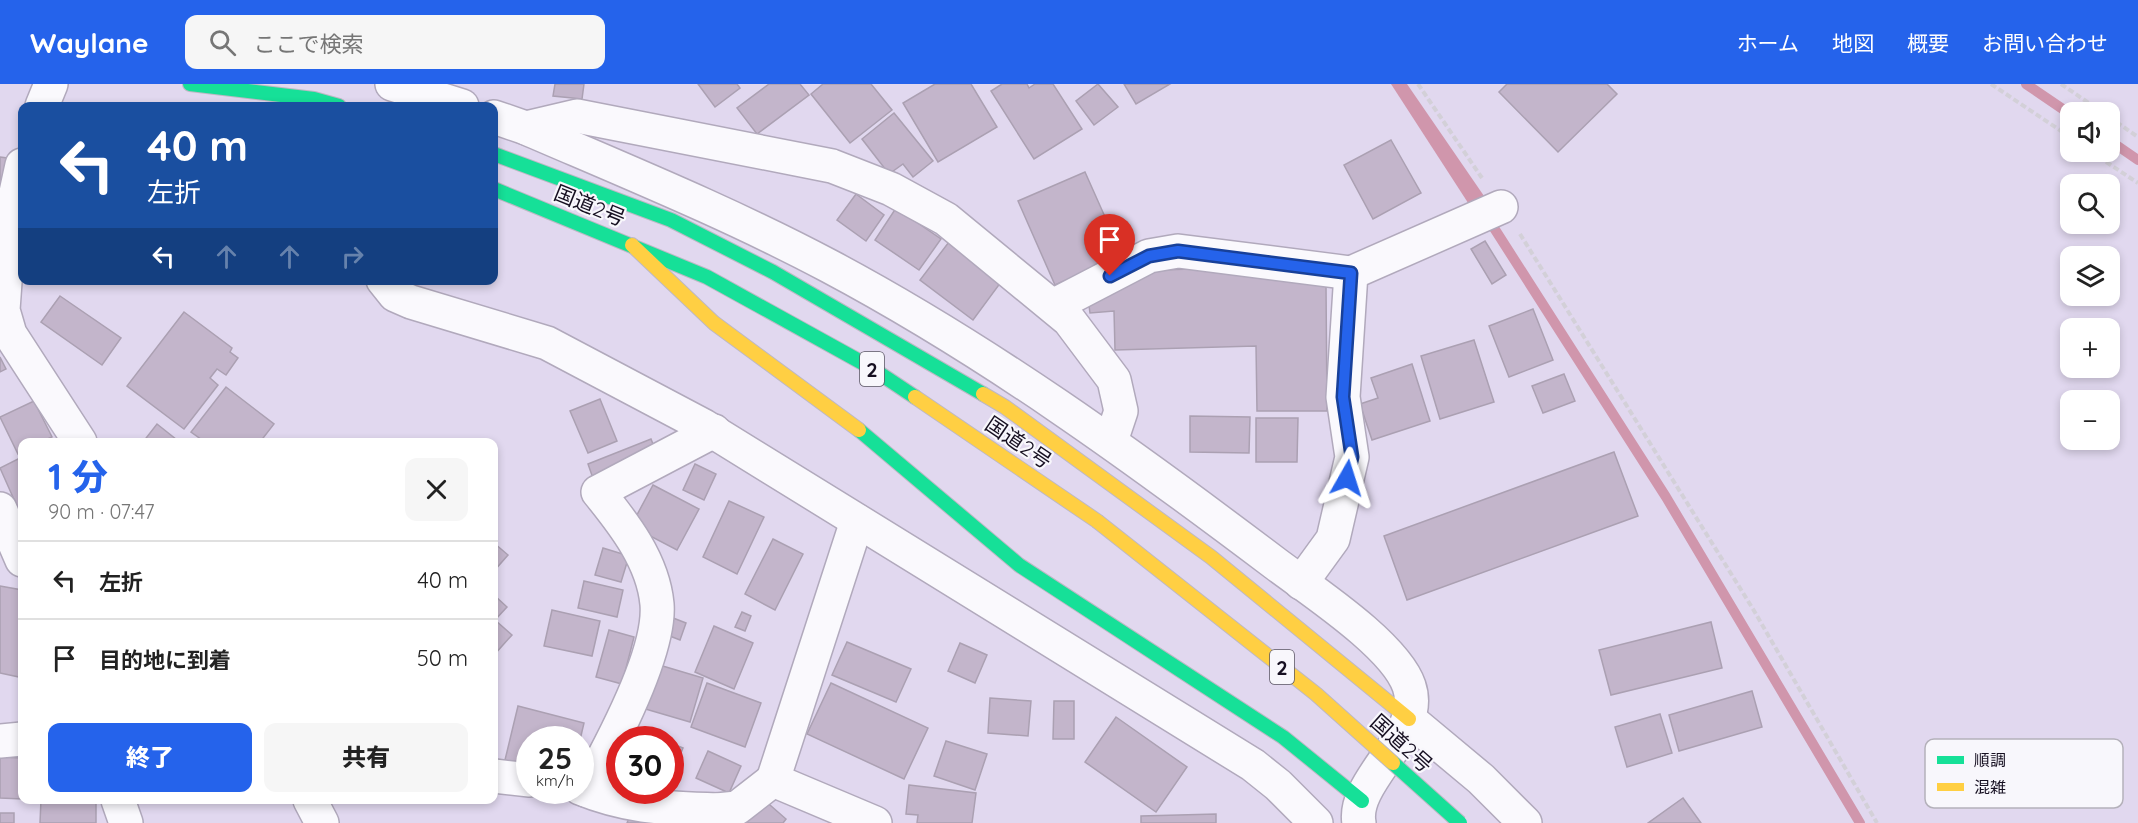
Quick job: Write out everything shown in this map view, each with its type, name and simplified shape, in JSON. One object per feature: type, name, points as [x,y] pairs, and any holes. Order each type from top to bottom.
[{"type":"highway","points":[[184,86],[230,102]]},
{"type":"highway","points":[[184,86],[325,102]]},
{"type":"highway","points":[[498,155],[591,188],[671,220],[773,272],[1005,407],[1211,557],[1409,719]]},
{"type":"highway","name":"国道2号","points":[[498,191],[707,277],[870,367],[1097,520],[1316,694],[1460,823]]},
{"type":"highway","points":[[632,245],[714,323],[869,437],[1019,565],[1283,737],[1361,812]]},
{"type":"street","points":[[44,102],[51,84]]},
{"type":"street","points":[[392,84],[441,102]]},
{"type":"street","points":[[526,128],[577,116],[832,166],[891,189],[946,219],[1069,320],[1114,380],[1121,411],[1111,441]]},
{"type":"street","points":[[498,118],[526,128],[734,218],[830,267],[992,363],[1111,441],[1301,583],[1387,651],[1409,684],[1413,703],[1409,719],[1361,812],[1385,823]]},
{"type":"street","points":[[18,183],[9,225],[1,310],[10,334],[77,438]]},
{"type":"street","points":[[1053,306],[1149,256],[1178,251],[1351,273],[1490,212]]},
{"type":"street","points":[[1301,583],[1333,539],[1352,457],[1343,397],[1351,273]]},
{"type":"street","points":[[387,285],[395,295],[411,302],[547,343],[714,431],[1253,765],[1278,785],[1316,823]]},
{"type":"street","points":[[594,768],[633,695],[652,636],[657,605],[644,560],[619,517],[598,492],[714,431]]},
{"type":"street","points":[[0,509],[18,551]]},
{"type":"street","points":[[594,793],[628,804],[713,816],[737,808],[773,780],[857,520]]},
{"type":"street","points":[[1409,719],[1481,779],[1525,823]]},
{"type":"street","points":[[0,741],[18,739]]},
{"type":"street","points":[[498,776],[516,778]]},
{"type":"street","points":[[773,780],[875,823]]},
{"type":"street","points":[[119,804],[126,823]]},
{"type":"street","points":[[312,804],[322,823]]},
{"type":"path","points":[[1418,84],[1490,212],[1538,260],[1682,492],[1877,823]]},
{"type":"path","points":[[1991,84],[2060,130]]},
{"type":"path","points":[[2061,84],[2087,102]]},
{"type":"path","points":[[2120,125],[2138,137]]},
{"type":"path","points":[[2106,162],[2138,183]]},
{"type":"shaded area","points":[[1391,84],[1407,84],[1484,196],[1472,209]]},
{"type":"building","points":[[555,84],[584,84],[582,99],[553,96]]},
{"type":"building","points":[[698,84],[737,84],[740,88],[715,107]]},
{"type":"building","points":[[769,84],[800,84],[809,95],[757,134],[737,108]]},
{"type":"building","points":[[823,84],[871,84],[892,110],[850,143],[811,94]]},
{"type":"building","points":[[935,84],[971,84],[997,127],[938,162],[903,103]]},
{"type":"building","points":[[1002,84],[1027,84],[1029,88],[1035,84],[1053,84],[1082,129],[1034,159],[991,91]]},
{"type":"building","points":[[1098,84],[1118,107],[1094,125],[1076,101]]},
{"type":"building","points":[[1124,84],[1170,84],[1136,104]]},
{"type":"building","points":[[1507,84],[1607,84],[1617,94],[1558,152],[1499,92]]},
{"type":"building","points":[[894,113],[933,161],[913,177],[903,164],[889,174],[862,139]]},
{"type":"building","points":[[1391,140],[1421,193],[1373,219],[1344,165]]},
{"type":"building","points":[[0,157],[7,158],[0,199]]},
{"type":"building","points":[[1085,172],[1122,255],[1055,285],[1018,201]]},
{"type":"building","points":[[856,194],[884,215],[866,241],[837,220]]},
{"type":"building","points":[[896,208],[941,239],[919,270],[875,240]]},
{"type":"building","points":[[952,238],[1004,278],[973,320],[920,280]]},
{"type":"building","points":[[1485,241],[1506,275],[1492,284],[1471,249]]},
{"type":"building","points":[[1223,268],[1326,285],[1327,411],[1257,411],[1256,346],[1115,350],[1114,311],[1090,313],[1088,298],[1160,270]]},
{"type":"building","points":[[60,296],[121,338],[102,365],[41,322]]},
{"type":"building","points":[[1533,309],[1553,360],[1509,377],[1489,326]]},
{"type":"building","points":[[184,312],[232,348],[230,352],[238,358],[226,375],[217,369],[210,378],[218,385],[184,429],[127,386]]},
{"type":"building","points":[[1474,340],[1494,402],[1440,419],[1421,356]]},
{"type":"building","points":[[0,357],[6,369],[0,372]]},
{"type":"building","points":[[1412,364],[1430,421],[1372,440],[1360,404],[1378,398],[1371,378]]},
{"type":"building","points":[[1564,374],[1575,401],[1543,413],[1532,386]]},
{"type":"building","points":[[226,387],[274,424],[263,438],[199,438],[191,432]]},
{"type":"building","points":[[600,399],[617,441],[588,453],[570,411]]},
{"type":"building","points":[[34,401],[52,437],[18,438],[18,454],[0,417]]},
{"type":"building","points":[[1190,416],[1250,417],[1249,453],[1190,452]]},
{"type":"building","points":[[1256,418],[1298,418],[1297,462],[1256,462]]},
{"type":"building","points":[[157,424],[174,438],[146,438]]},
{"type":"building","points":[[651,439],[659,459],[595,484],[588,464]]},
{"type":"building","points":[[1614,452],[1638,516],[1407,600],[1384,536]]},
{"type":"building","points":[[18,459],[18,508],[0,468]]},
{"type":"building","points":[[695,464],[716,474],[704,500],[683,490]]},
{"type":"building","points":[[653,485],[699,509],[677,550],[631,526]]},
{"type":"building","points":[[729,501],[764,517],[737,574],[703,557]]},
{"type":"building","points":[[773,539],[803,554],[775,610],[745,594]]},
{"type":"building","points":[[498,546],[508,555],[498,566]]},
{"type":"building","points":[[603,548],[629,556],[621,582],[595,575]]},
{"type":"building","points":[[584,581],[623,590],[617,617],[578,608]]},
{"type":"building","points":[[0,586],[18,589],[18,677],[0,673]]},
{"type":"building","points":[[498,599],[507,607],[498,617]]},
{"type":"building","points":[[552,610],[600,621],[592,656],[544,646]]},
{"type":"building","points":[[742,612],[751,616],[745,631],[735,627]]},
{"type":"building","points":[[668,616],[686,623],[680,640],[662,633]]},
{"type":"building","points":[[1711,622],[1722,668],[1611,695],[1599,650]]},
{"type":"building","points":[[498,623],[512,635],[498,651]]},
{"type":"building","points":[[714,626],[753,643],[734,689],[695,672]]},
{"type":"building","points":[[609,630],[634,637],[622,684],[596,677]]},
{"type":"building","points":[[847,642],[911,669],[896,702],[832,675]]},
{"type":"building","points":[[960,643],[987,655],[975,683],[948,671]]},
{"type":"building","points":[[656,664],[703,678],[690,722],[642,708]]},
{"type":"building","points":[[707,683],[761,703],[745,747],[691,727]]},
{"type":"building","points":[[831,683],[928,728],[904,779],[807,734]]},
{"type":"building","points":[[1752,691],[1762,727],[1679,751],[1669,715]]},
{"type":"building","points":[[990,698],[1031,701],[1028,736],[988,733]]},
{"type":"building","points":[[1054,701],[1074,701],[1074,739],[1053,739]]},
{"type":"building","points":[[518,706],[584,723],[583,726],[516,726],[516,763],[505,760]]},
{"type":"building","points":[[1660,714],[1672,753],[1627,767],[1615,727]]},
{"type":"building","points":[[1116,717],[1187,767],[1156,812],[1085,762]]},
{"type":"building","points":[[946,741],[987,754],[975,790],[934,776]]},
{"type":"building","points":[[708,751],[741,766],[729,793],[696,778]]},
{"type":"building","points":[[0,757],[18,758],[18,799],[0,798]]},
{"type":"building","points":[[909,785],[976,793],[972,823],[917,823],[918,815],[906,814]]},
{"type":"building","points":[[762,798],[786,819],[783,823],[741,823]]},
{"type":"building","points":[[1683,798],[1701,823],[1648,823]]},
{"type":"building","points":[[41,804],[96,804],[96,823],[40,823]]},
{"type":"building","points":[[632,811],[649,819],[647,823],[627,823]]},
{"type":"building","points":[[0,813],[14,813],[14,823],[0,823]]},
{"type":"building","points":[[1216,814],[1216,823],[1141,823],[1141,816]]},
{"type":"waterway","points":[[2026,84],[2060,107]]},
{"type":"waterway","points":[[2120,148],[2138,160]]},
{"type":"waterway","points":[[1487,217],[1666,497],[1860,823]]},
{"type":"traffic: fast","points":[[190,84],[325,102]]},
{"type":"traffic: fast","points":[[498,155],[671,220],[773,272],[983,394]]},
{"type":"traffic: fast","points":[[498,191],[707,277],[870,367],[915,397]]},
{"type":"traffic: fast","points":[[859,430],[1019,565],[1283,737],[1362,801]]},
{"type":"traffic: fast","points":[[1393,763],[1460,823]]},
{"type":"traffic: slow","points":[[632,245],[714,323],[859,430]]},
{"type":"traffic: slow","points":[[983,394],[1005,407],[1211,557],[1409,719]]},
{"type":"traffic: slow","points":[[915,397],[1097,521]]},
{"type":"traffic: slow","points":[[1097,521],[1316,694],[1393,763]]},
{"type":"route","points":[[1110,276],[1149,256],[1178,251],[1351,273],[1343,397],[1352,457],[1347,478]]}]
